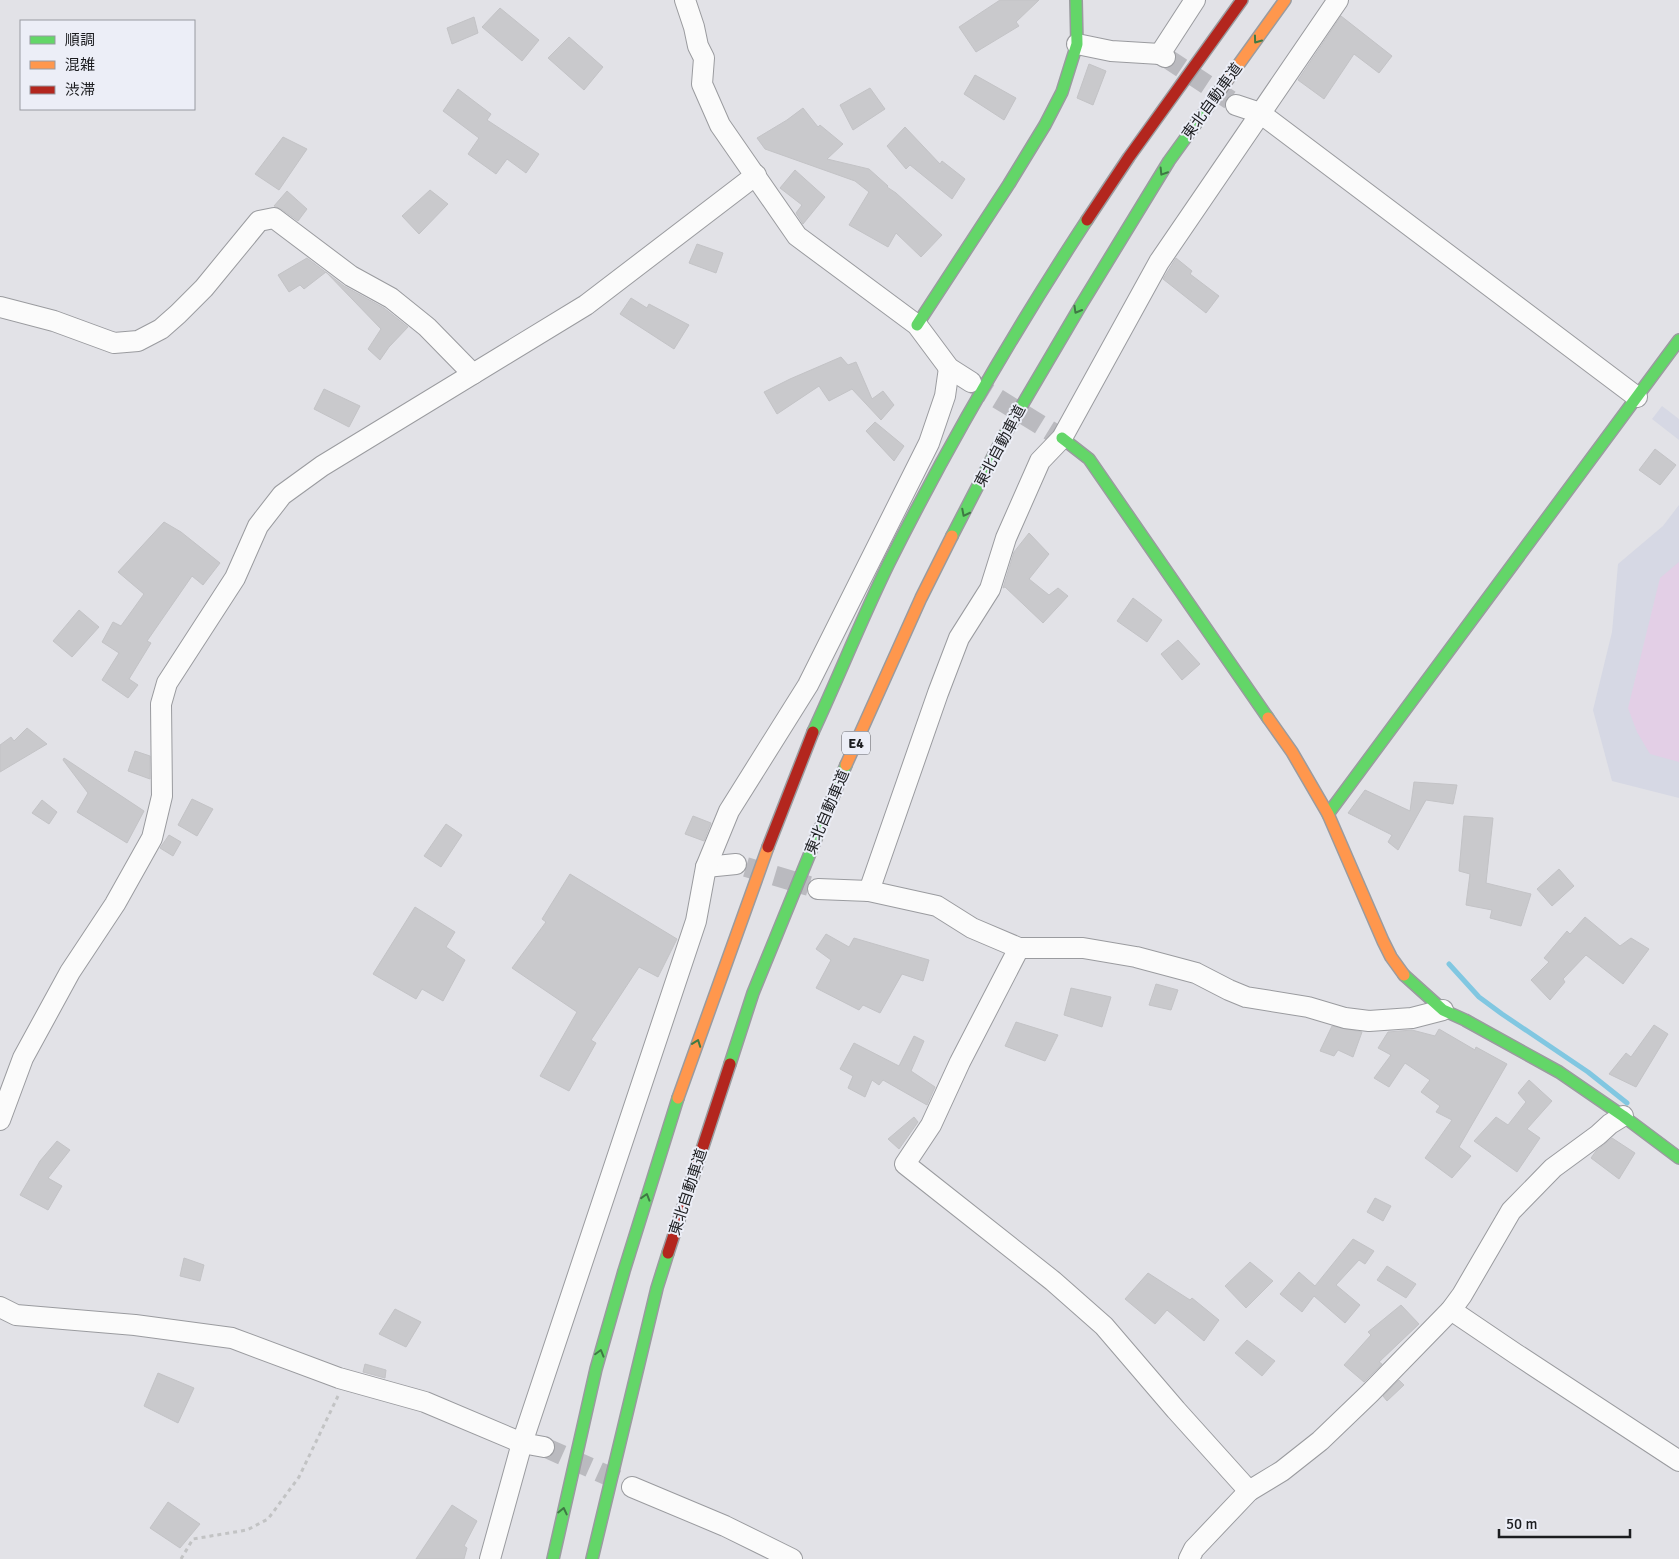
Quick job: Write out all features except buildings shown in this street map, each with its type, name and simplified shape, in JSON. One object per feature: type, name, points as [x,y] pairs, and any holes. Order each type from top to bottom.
[{"type":"main road","points":[[917,325],[1009,184],[1045,125],[1062,92],[1077,44],[1076,0]]},
{"type":"main road","points":[[553,1559],[596,1369],[669,1125],[744,912],[808,744],[889,564],[966,420],[1047,282],[1128,157],[1242,0]]},
{"type":"main road","name":"東北自動車道","points":[[592,1559],[660,1279],[753,993],[832,796],[922,598],[1001,441],[1169,161],[1285,0]]},
{"type":"main road","points":[[1328,814],[1679,340]]},
{"type":"main road","points":[[1062,438],[1089,459],[1292,752],[1328,814],[1391,957],[1408,979],[1443,1010],[1466,1020],[1558,1072],[1623,1116],[1679,1158]]},
{"type":"street","points":[[685,0],[698,46],[704,58],[702,84],[720,125],[797,236],[917,325],[949,368],[971,382]]},
{"type":"street","points":[[1077,44],[1111,51],[1163,55],[1195,0]]},
{"type":"street","points":[[869,891],[959,638],[990,590],[1006,538],[1040,461],[1062,438],[1159,262],[1338,0]]},
{"type":"street","points":[[1236,105],[1260,113],[1637,397]]},
{"type":"street","points":[[0,1120],[23,1058],[65,981],[115,904],[152,838],[162,796],[160,704],[167,683],[235,578],[258,526],[282,495],[322,466],[586,306],[756,175]]},
{"type":"street","points":[[0,307],[54,321],[114,343],[138,341],[161,329],[178,314],[204,288],[259,221],[274,218],[351,276],[391,298],[427,327],[473,374]]},
{"type":"street","points":[[490,1559],[522,1443],[693,930],[706,867],[729,811],[808,684],[929,443],[945,396],[949,368]]},
{"type":"street","points":[[706,867],[736,864]]},
{"type":"street","points":[[818,888],[869,891],[937,906],[972,928],[1019,948],[1083,948],[1136,957],[1196,973],[1246,997],[1308,1007],[1345,1018],[1369,1021],[1412,1018],[1443,1010]]},
{"type":"street","points":[[1019,948],[960,1062],[931,1126],[905,1164],[1053,1281],[1104,1326],[1249,1491]]},
{"type":"street","points":[[1189,1559],[1194,1549],[1249,1491],[1282,1472],[1320,1441],[1451,1310],[1462,1295],[1511,1212],[1553,1168],[1623,1116]]},
{"type":"street","points":[[0,1307],[16,1315],[135,1325],[232,1338],[346,1380],[425,1402],[522,1443],[544,1447]]},
{"type":"street","points":[[1451,1310],[1679,1461]]},
{"type":"street","points":[[632,1487],[725,1526],[792,1559]]},
{"type":"path","points":[[181,1559],[193,1539],[247,1530],[268,1519],[299,1477],[346,1380]]},
{"type":"shaded area","points":[[1662,406],[1679,419],[1679,440],[1652,419]]},
{"type":"shaded area","points":[[1679,505],[1679,798],[1612,781],[1593,710],[1612,632],[1618,564],[1663,526]]},
{"type":"shaded area","points":[[1679,562],[1679,762],[1650,754],[1637,732],[1628,708],[1660,578]]},
{"type":"waterway","points":[[1449,964],[1479,997],[1588,1072],[1627,1103]]},
{"type":"tunnel","points":[[1165,57],[1230,100]]},
{"type":"tunnel","points":[[972,383],[1062,438]]},
{"type":"tunnel","points":[[746,867],[809,886]]},
{"type":"tunnel","points":[[544,1447],[622,1482]]},
{"type":"traffic: fast","points":[[917,325],[1009,184],[1045,125],[1062,92],[1077,44],[1076,0]]},
{"type":"traffic: fast","points":[[952,536],[1001,441],[1081,305],[1169,161],[1208,107]]},
{"type":"traffic: fast","points":[[813,732],[879,584],[911,519],[1008,346],[1087,220]]},
{"type":"traffic: fast","points":[[1328,814],[1679,340]]},
{"type":"traffic: fast","points":[[1062,438],[1089,459],[1268,718]]},
{"type":"traffic: fast","points":[[730,1064],[753,993],[846,765]]},
{"type":"traffic: fast","points":[[1404,975],[1443,1010],[1465,1020],[1559,1072],[1623,1116],[1679,1158]]},
{"type":"traffic: fast","points":[[553,1559],[596,1369],[624,1271],[678,1098]]},
{"type":"traffic: fast","points":[[592,1559],[657,1288],[668,1253]]},
{"type":"traffic: slow","points":[[1208,107],[1285,0]]},
{"type":"traffic: slow","points":[[846,765],[921,598],[952,536]]},
{"type":"traffic: slow","points":[[1268,718],[1292,752],[1328,814],[1383,941],[1391,957],[1404,975]]},
{"type":"traffic: slow","points":[[678,1098],[768,847]]},
{"type":"traffic: jam","points":[[1087,220],[1129,157],[1242,0]]},
{"type":"traffic: jam","points":[[768,847],[813,732]]},
{"type":"traffic: jam","points":[[668,1253],[730,1064]]}]
